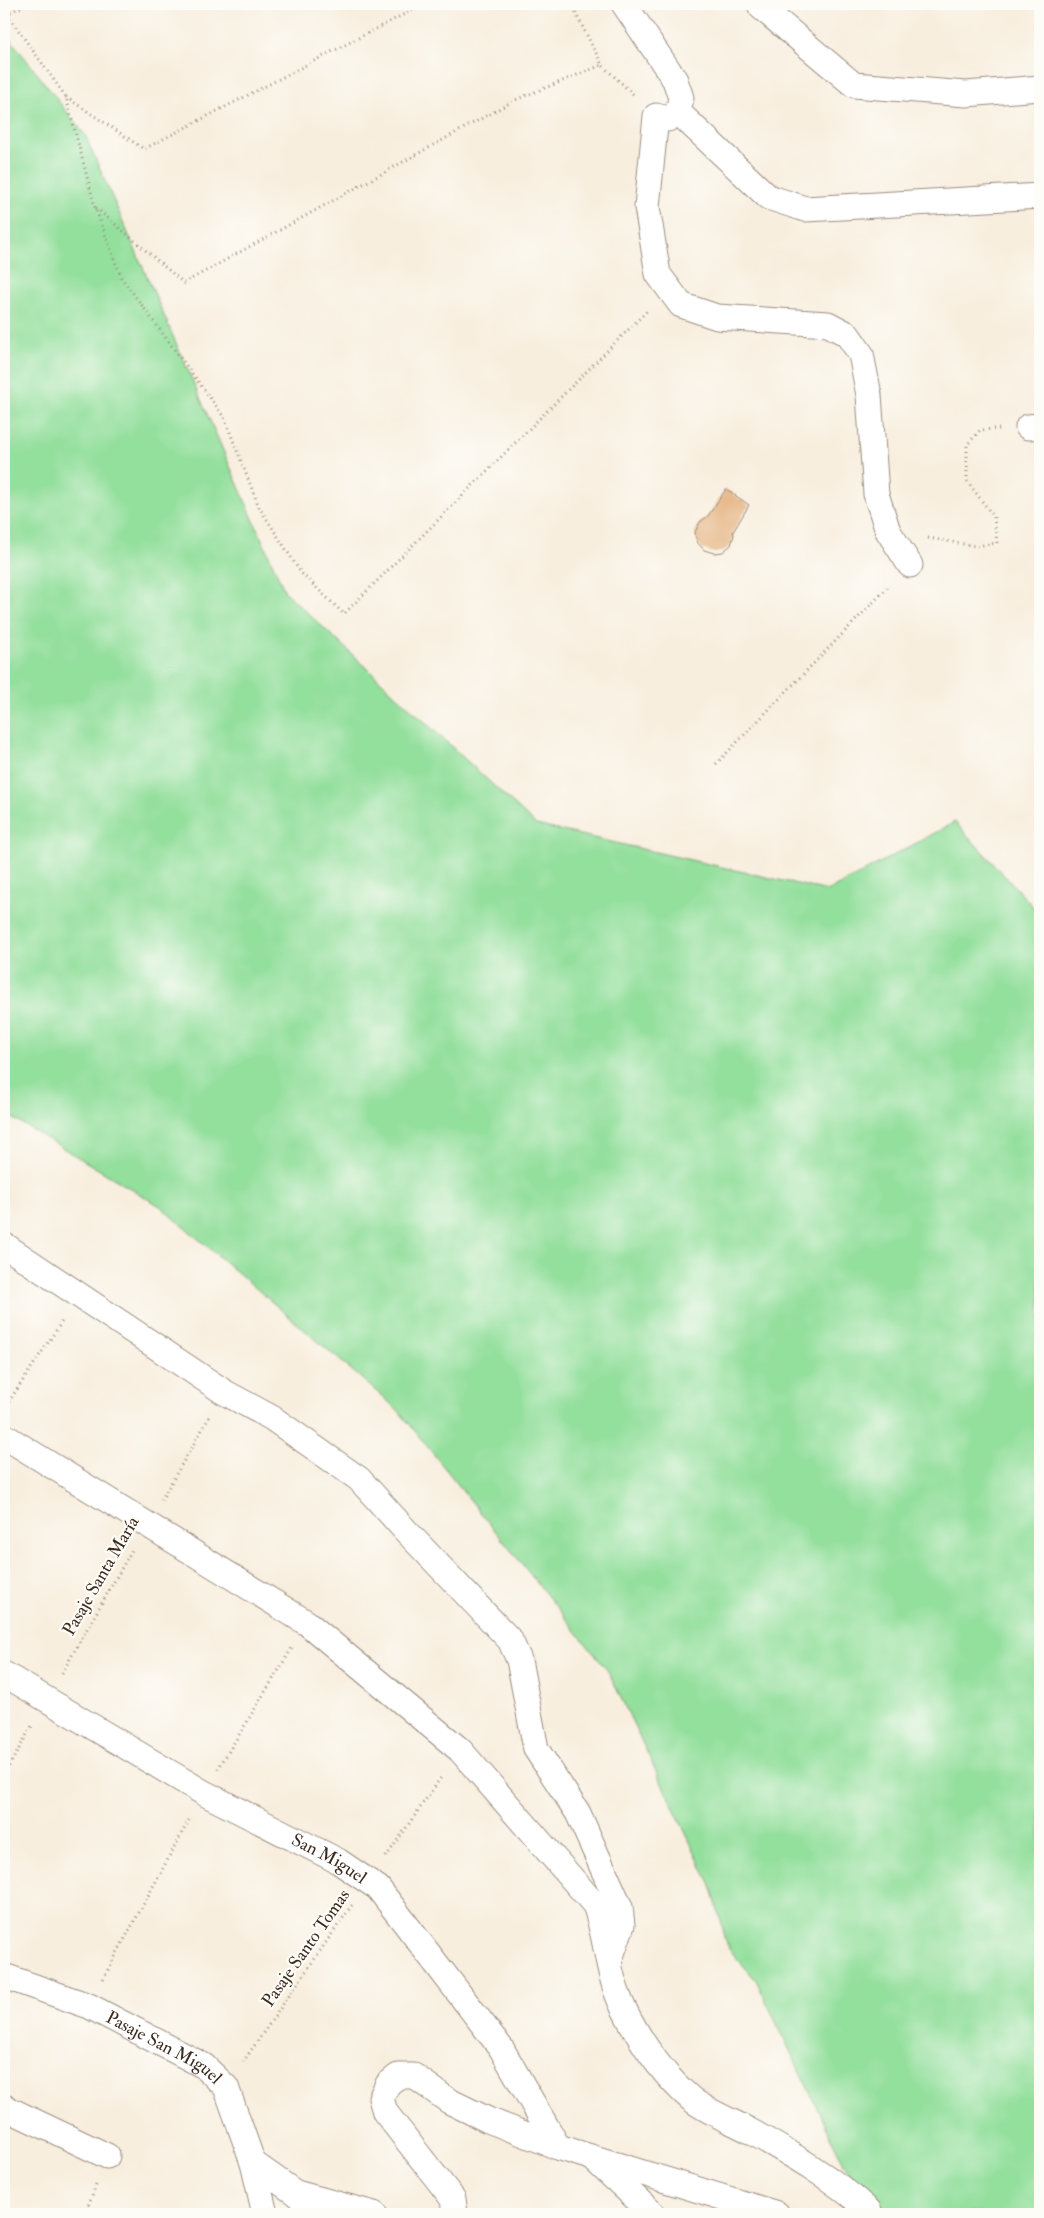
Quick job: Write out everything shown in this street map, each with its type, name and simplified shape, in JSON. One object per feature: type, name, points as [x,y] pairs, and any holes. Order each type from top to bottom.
[{"type":"street","points":[[624,4],[676,80],[681,98],[667,114],[647,207],[658,274],[681,305],[717,317],[828,324],[847,334],[861,354],[869,395],[876,494],[888,531],[910,565]]},
{"type":"street","points":[[760,4],[761,7],[854,85],[966,94],[1040,88]]},
{"type":"street","points":[[667,114],[768,197],[805,209],[1040,196]]},
{"type":"street","points":[[4,1245],[79,1297],[224,1392],[272,1418],[359,1479],[510,1640],[519,1660],[536,1750],[578,1813],[620,1907],[622,1924],[609,1964]]},
{"type":"street","points":[[4,1436],[307,1623],[460,1750],[595,1905],[602,1925],[609,1964],[623,2006],[657,2064],[691,2099],[792,2154],[852,2195],[869,2210],[869,2214]]},
{"type":"street","name":"San Miguel","points":[[4,1674],[204,1793],[338,1861],[378,1888],[501,2048],[558,2147]]},
{"type":"street","name":"Pasaje San Miguel","points":[[4,1976],[89,2006],[204,2066],[226,2087],[253,2162],[265,2214]]},
{"type":"street","points":[[455,2214],[453,2199],[385,2112],[382,2098],[388,2084],[398,2076],[414,2076],[449,2101],[488,2120],[558,2147],[777,2214]]},
{"type":"street","points":[[4,2107],[107,2156]]},
{"type":"street","points":[[592,2158],[652,2214]]},
{"type":"street","points":[[253,2162],[320,2214]]},
{"type":"street","points":[[294,2192],[374,2214]]},
{"type":"path","points":[[27,4],[5,12],[66,97],[144,149],[424,4]]},
{"type":"path","points":[[571,4],[602,65],[667,114]]},
{"type":"path","points":[[95,208],[184,283],[515,100],[602,65]]},
{"type":"path","points":[[66,97],[95,208],[121,277],[224,417],[259,507],[301,573],[344,614],[669,289]]},
{"type":"path","points":[[888,531],[976,546],[997,543],[994,518],[967,481],[967,445],[980,430],[1034,427]]},
{"type":"path","points":[[716,764],[910,565]]},
{"type":"path","points":[[4,1409],[79,1297]]},
{"type":"path","name":"Pasaje Santa María","points":[[4,1775],[224,1392]]},
{"type":"path","name":"Pasaje Santo Tomas","points":[[226,2087],[460,1750]]},
{"type":"green space","points":[[4,31],[85,135],[285,592],[536,825],[828,891],[955,822],[1040,914],[1040,2214],[868,2214],[756,1980],[728,1948],[712,1888],[608,1671],[398,1410],[160,1206],[4,1113]]},
{"type":"building","points":[[726,489],[749,505],[733,532],[731,545],[723,552],[714,553],[704,550],[697,542],[695,532],[700,522],[708,516]]}]
